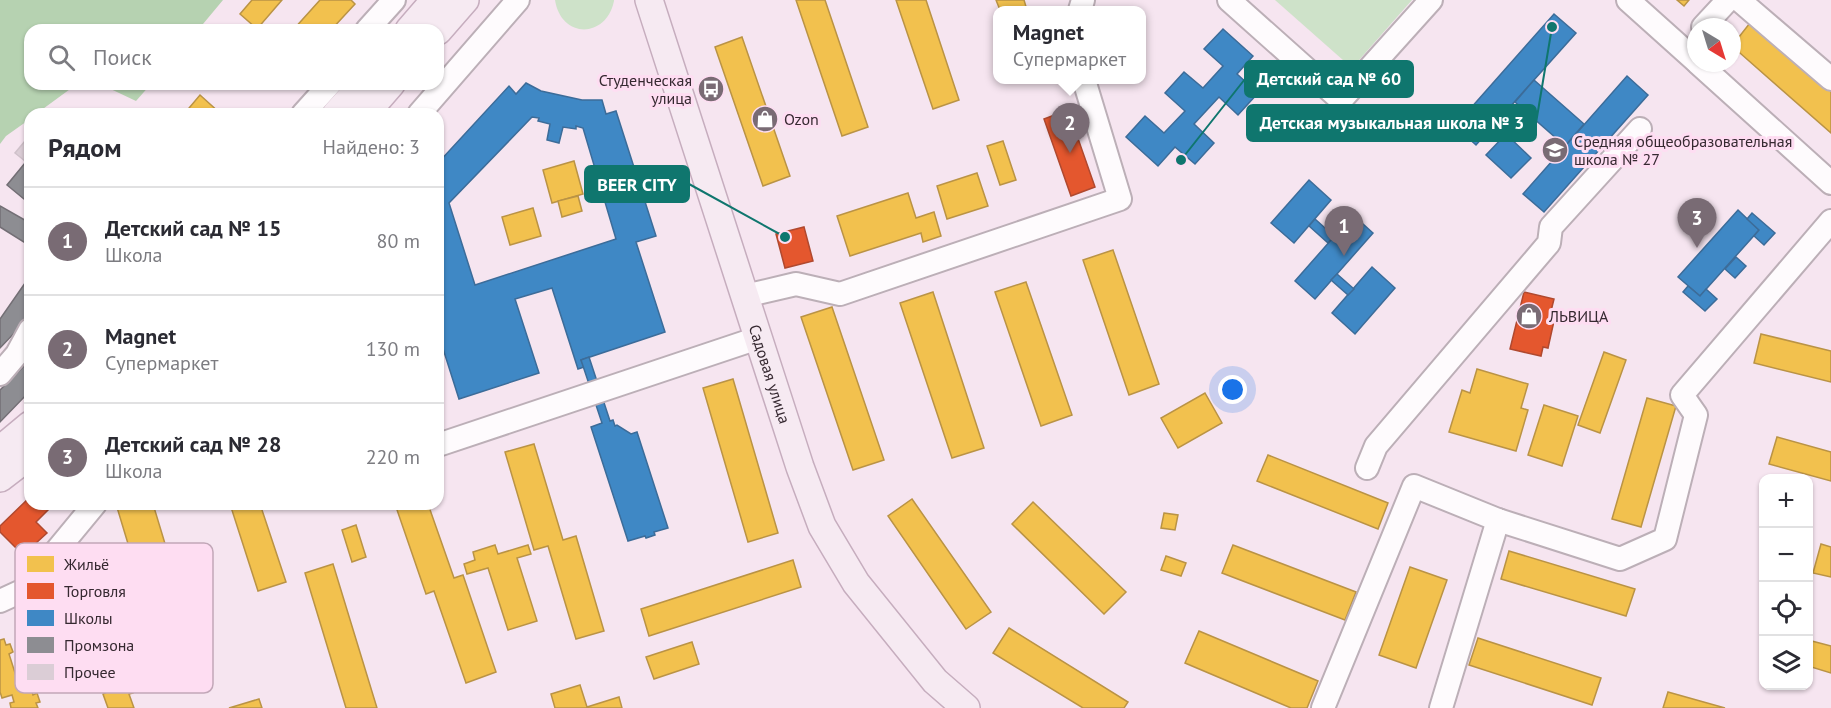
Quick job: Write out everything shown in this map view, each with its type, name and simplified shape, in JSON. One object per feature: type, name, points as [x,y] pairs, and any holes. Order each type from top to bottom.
[{"type":"main road","points":[[415,24],[435,0]]},
{"type":"main road","points":[[444,24],[465,0]]},
{"type":"main road","name":"Садовая улица","points":[[649,0],[758,338],[822,526],[856,583],[907,648],[935,681],[966,708]]},
{"type":"main road","points":[[340,108],[351,92]]},
{"type":"main road","points":[[0,450],[24,430]]},
{"type":"main road","points":[[0,478],[24,460]]},
{"type":"street","points":[[372,24],[394,0]]},
{"type":"street","points":[[444,85],[518,0]]},
{"type":"street","points":[[1228,0],[1341,100],[1431,0]]},
{"type":"street","points":[[1628,0],[1687,47]]},
{"type":"street","points":[[1711,18],[1728,0]]},
{"type":"street","points":[[1739,0],[1831,79]]},
{"type":"street","points":[[1714,72],[1831,183]]},
{"type":"street","points":[[745,296],[796,284],[840,294],[1120,199],[1085,84]]},
{"type":"street","points":[[424,108],[440,90]]},
{"type":"street","points":[[316,108],[351,92]]},
{"type":"street","points":[[1367,468],[1376,446],[1549,243],[1551,227],[1640,129]]},
{"type":"street","points":[[1323,708],[1414,486],[1498,520],[1620,559],[1665,539],[1696,415],[1682,395],[1831,221]]},
{"type":"street","points":[[444,443],[758,338]]},
{"type":"street","points":[[0,375],[24,341]]},
{"type":"street","points":[[63,543],[90,510]]},
{"type":"street","points":[[1441,708],[1498,520]]},
{"type":"street","points":[[0,601],[15,594]]},
{"type":"green space","points":[[0,0],[223,0],[203,24],[24,24],[24,90],[69,90],[44,108],[24,108],[24,123],[6,136],[0,144]]},
{"type":"green space","points":[[555,0],[614,1],[602,22],[593,28],[584,29],[566,22],[559,13]]},
{"type":"green space","points":[[1275,0],[1412,0],[1352,68]]},
{"type":"green space","points":[[113,90],[146,90],[136,101]]},
{"type":"building: Жильё","points":[[252,0],[282,0],[261,24],[251,24],[240,14]]},
{"type":"building: Жильё","points":[[320,0],[351,0],[355,4],[337,24],[298,24]]},
{"type":"building: Жильё","points":[[796,0],[825,0],[868,127],[842,136]]},
{"type":"building: Жильё","points":[[896,0],[926,0],[959,100],[933,109]]},
{"type":"building: Жильё","points":[[996,0],[1024,0],[1026,6],[998,6]]},
{"type":"building: Жильё","points":[[1677,0],[1689,0],[1684,6]]},
{"type":"building: Жильё","points":[[1753,19],[1831,88],[1831,133],[1741,54],[1741,34]]},
{"type":"building: Жильё","points":[[742,37],[790,176],[763,186],[715,47]]},
{"type":"building: Жильё","points":[[200,95],[214,108],[189,108]]},
{"type":"building: Жильё","points":[[1003,141],[1016,180],[1000,185],[987,146]]},
{"type":"building: Жильё","points":[[574,161],[583,194],[552,203],[543,170]]},
{"type":"building: Жильё","points":[[977,173],[988,206],[947,219],[937,186]]},
{"type":"building: Жильё","points":[[908,193],[916,218],[934,212],[941,236],[923,242],[921,233],[850,256],[837,216]]},
{"type":"building: Жильё","points":[[578,196],[582,211],[562,217],[558,201]]},
{"type":"building: Жильё","points":[[533,208],[541,236],[510,245],[502,217]]},
{"type":"building: Жильё","points":[[1113,250],[1159,384],[1129,395],[1083,260]]},
{"type":"building: Жильё","points":[[1026,282],[1072,415],[1041,426],[995,292]]},
{"type":"building: Жильё","points":[[933,292],[984,448],[952,458],[900,303]]},
{"type":"building: Жильё","points":[[832,307],[884,460],[853,470],[801,317]]},
{"type":"building: Жильё","points":[[1761,334],[1831,351],[1831,382],[1754,363]]},
{"type":"building: Жильё","points":[[1604,352],[1626,360],[1600,433],[1578,425]]},
{"type":"building: Жильё","points":[[1477,369],[1528,384],[1521,408],[1528,410],[1516,451],[1449,432],[1462,390],[1470,393]]},
{"type":"building: Жильё","points":[[733,379],[778,533],[748,542],[703,388]]},
{"type":"building: Жильё","points":[[1205,393],[1222,423],[1178,448],[1161,418]]},
{"type":"building: Жильё","points":[[1647,398],[1676,406],[1641,527],[1612,519]]},
{"type":"building: Жильё","points":[[1544,405],[1578,416],[1562,466],[1528,455]]},
{"type":"building: Жильё","points":[[1777,437],[1831,452],[1831,481],[1813,476],[1813,474],[1769,464]]},
{"type":"building: Жильё","points":[[534,444],[563,540],[576,536],[604,631],[576,639],[548,546],[534,550],[505,452]]},
{"type":"building: Жильё","points":[[1268,455],[1388,503],[1378,529],[1257,481]]},
{"type":"building: Жильё","points":[[912,499],[991,612],[966,629],[888,516]]},
{"type":"building: Жильё","points":[[1033,502],[1126,592],[1104,614],[1012,524]]},
{"type":"building: Жильё","points":[[118,510],[155,510],[165,543],[128,543]]},
{"type":"building: Жильё","points":[[232,510],[262,510],[286,582],[258,591]]},
{"type":"building: Жильё","points":[[397,510],[430,510],[454,578],[463,575],[496,672],[466,683],[434,591],[426,594]]},
{"type":"building: Жильё","points":[[1164,513],[1178,515],[1175,530],[1161,528]]},
{"type":"building: Жильё","points":[[356,525],[366,557],[352,562],[342,530]]},
{"type":"building: Жильё","points":[[1821,544],[1831,547],[1831,577],[1813,573]]},
{"type":"building: Жильё","points":[[495,545],[498,554],[528,545],[531,554],[517,558],[537,621],[508,630],[488,568],[467,574],[464,564],[475,560],[473,552]]},
{"type":"building: Жильё","points":[[1233,545],[1356,592],[1345,620],[1222,573]]},
{"type":"building: Жильё","points":[[1509,551],[1635,589],[1626,616],[1501,579]]},
{"type":"building: Жильё","points":[[1166,556],[1186,563],[1181,576],[1161,570]]},
{"type":"building: Жильё","points":[[793,560],[801,587],[649,636],[641,609]]},
{"type":"building: Жильё","points":[[333,564],[377,708],[346,708],[305,573]]},
{"type":"building: Жильё","points":[[1410,567],[1447,580],[1416,668],[1379,655]]},
{"type":"building: Жильё","points":[[1009,628],[1128,702],[1124,708],[1083,708],[993,653]]},
{"type":"building: Жильё","points":[[1199,631],[1318,681],[1307,708],[1291,708],[1185,663]]},
{"type":"building: Жильё","points":[[1478,638],[1601,678],[1592,705],[1469,665]]},
{"type":"building: Жильё","points":[[4,639],[6,645],[10,644],[13,652],[9,654],[15,673],[15,693],[32,693],[33,695],[37,693],[40,702],[36,703],[38,708],[11,708],[10,703],[14,702],[12,695],[2,698],[0,640]]},
{"type":"building: Жильё","points":[[1813,641],[1831,646],[1831,673],[1813,668]]},
{"type":"building: Жильё","points":[[692,642],[699,664],[654,679],[646,657]]},
{"type":"building: Жильё","points":[[580,685],[587,707],[619,697],[622,708],[555,708],[551,694]]},
{"type":"building: Жильё","points":[[1668,692],[1725,708],[1663,708]]},
{"type":"building: Жильё","points":[[133,693],[129,694],[134,708],[108,708],[103,694]]},
{"type":"building: Жильё","points":[[259,699],[262,708],[229,708]]},
{"type":"building: Торговля","points":[[1068,110],[1095,187],[1071,196],[1044,119]]},
{"type":"building: Торговля","points":[[804,227],[813,261],[785,268],[776,234]]},
{"type":"building: Торговля","points":[[1524,292],[1554,299],[1551,311],[1556,312],[1548,348],[1543,347],[1541,356],[1510,349]]},
{"type":"building: Торговля","points":[[24,503],[24,510],[48,510],[36,522],[47,533],[36,543],[15,543],[15,547],[0,532],[0,526]]},
{"type":"building: Школы","points":[[1554,14],[1576,33],[1476,145],[1455,126]]},
{"type":"building: Школы","points":[[1223,29],[1253,56],[1237,74],[1258,93],[1238,115],[1219,97],[1194,124],[1214,143],[1195,164],[1175,147],[1158,166],[1126,137],[1145,116],[1164,133],[1185,111],[1165,93],[1184,72],[1203,88],[1223,66],[1204,49]]},
{"type":"building: Школы","points":[[1627,76],[1648,95],[1544,212],[1523,194]]},
{"type":"building: Школы","points":[[1534,80],[1584,124],[1565,146],[1515,102]]},
{"type":"building: Школы","points":[[526,83],[541,91],[582,100],[602,100],[606,114],[616,111],[656,236],[636,242],[665,332],[581,360],[584,367],[578,369],[552,288],[515,299],[539,373],[459,399],[444,352],[444,156],[509,86],[516,94]],"holes":[[[532,117],[539,118],[538,121],[550,124],[547,140],[559,143],[563,127],[583,128],[616,239],[475,285],[449,203]]]},
{"type":"building: Школы","points":[[1506,134],[1531,158],[1511,178],[1486,155]]},
{"type":"building: Школы","points":[[1309,180],[1331,200],[1294,243],[1271,223]]},
{"type":"building: Школы","points":[[1738,210],[1759,230],[1700,296],[1678,277]]},
{"type":"building: Школы","points":[[1752,213],[1775,233],[1764,245],[1754,236],[1759,230],[1747,219]]},
{"type":"building: Школы","points":[[1353,215],[1373,233],[1315,299],[1295,281]]},
{"type":"building: Школы","points":[[1315,219],[1334,236],[1328,243],[1309,226]]},
{"type":"building: Школы","points":[[1736,257],[1746,266],[1735,278],[1725,269]]},
{"type":"building: Школы","points":[[1372,267],[1395,288],[1355,334],[1332,313]]},
{"type":"building: Школы","points":[[1337,274],[1354,289],[1348,295],[1331,280]]},
{"type":"building: Школы","points":[[1688,286],[1700,296],[1706,289],[1717,299],[1705,311],[1683,292]]},
{"type":"building: Школы","points":[[589,357],[610,421],[613,420],[615,426],[631,434],[637,432],[668,528],[654,532],[655,535],[628,541],[591,427],[602,423],[581,360]]},
{"type":"building: Промзона","points":[[24,164],[24,199],[7,185]]},
{"type":"building: Промзона","points":[[0,206],[24,220],[24,242],[0,227]]},
{"type":"building: Промзона","points":[[24,285],[24,320],[0,348],[0,319]]},
{"type":"building: Промзона","points":[[24,366],[24,397],[0,422],[0,390]]},
{"type":"building: Прочее","points":[[24,142],[24,160],[15,153]]},
{"type":"place","name":"Детская музыкальная школа № 3","points":[[1552,27]]},
{"type":"place","name":"Студенческая улица","points":[[711,89]]},
{"type":"place","name":"Ozon","points":[[765,119]]},
{"type":"place","name":"Средняя общеобразовательная школа № 27","points":[[1555,150]]},
{"type":"place","name":"Magnet","points":[[1070,153]]},
{"type":"place","name":"Детский сад № 60","points":[[1181,160]]},
{"type":"place","name":"BEER CITY","points":[[785,237]]},
{"type":"place","name":"Детский сад № 28","points":[[1697,248]]},
{"type":"place","name":"Детский сад № 15","points":[[1344,256]]},
{"type":"place","name":"ЛЬВИЦА","points":[[1529,316]]}]
